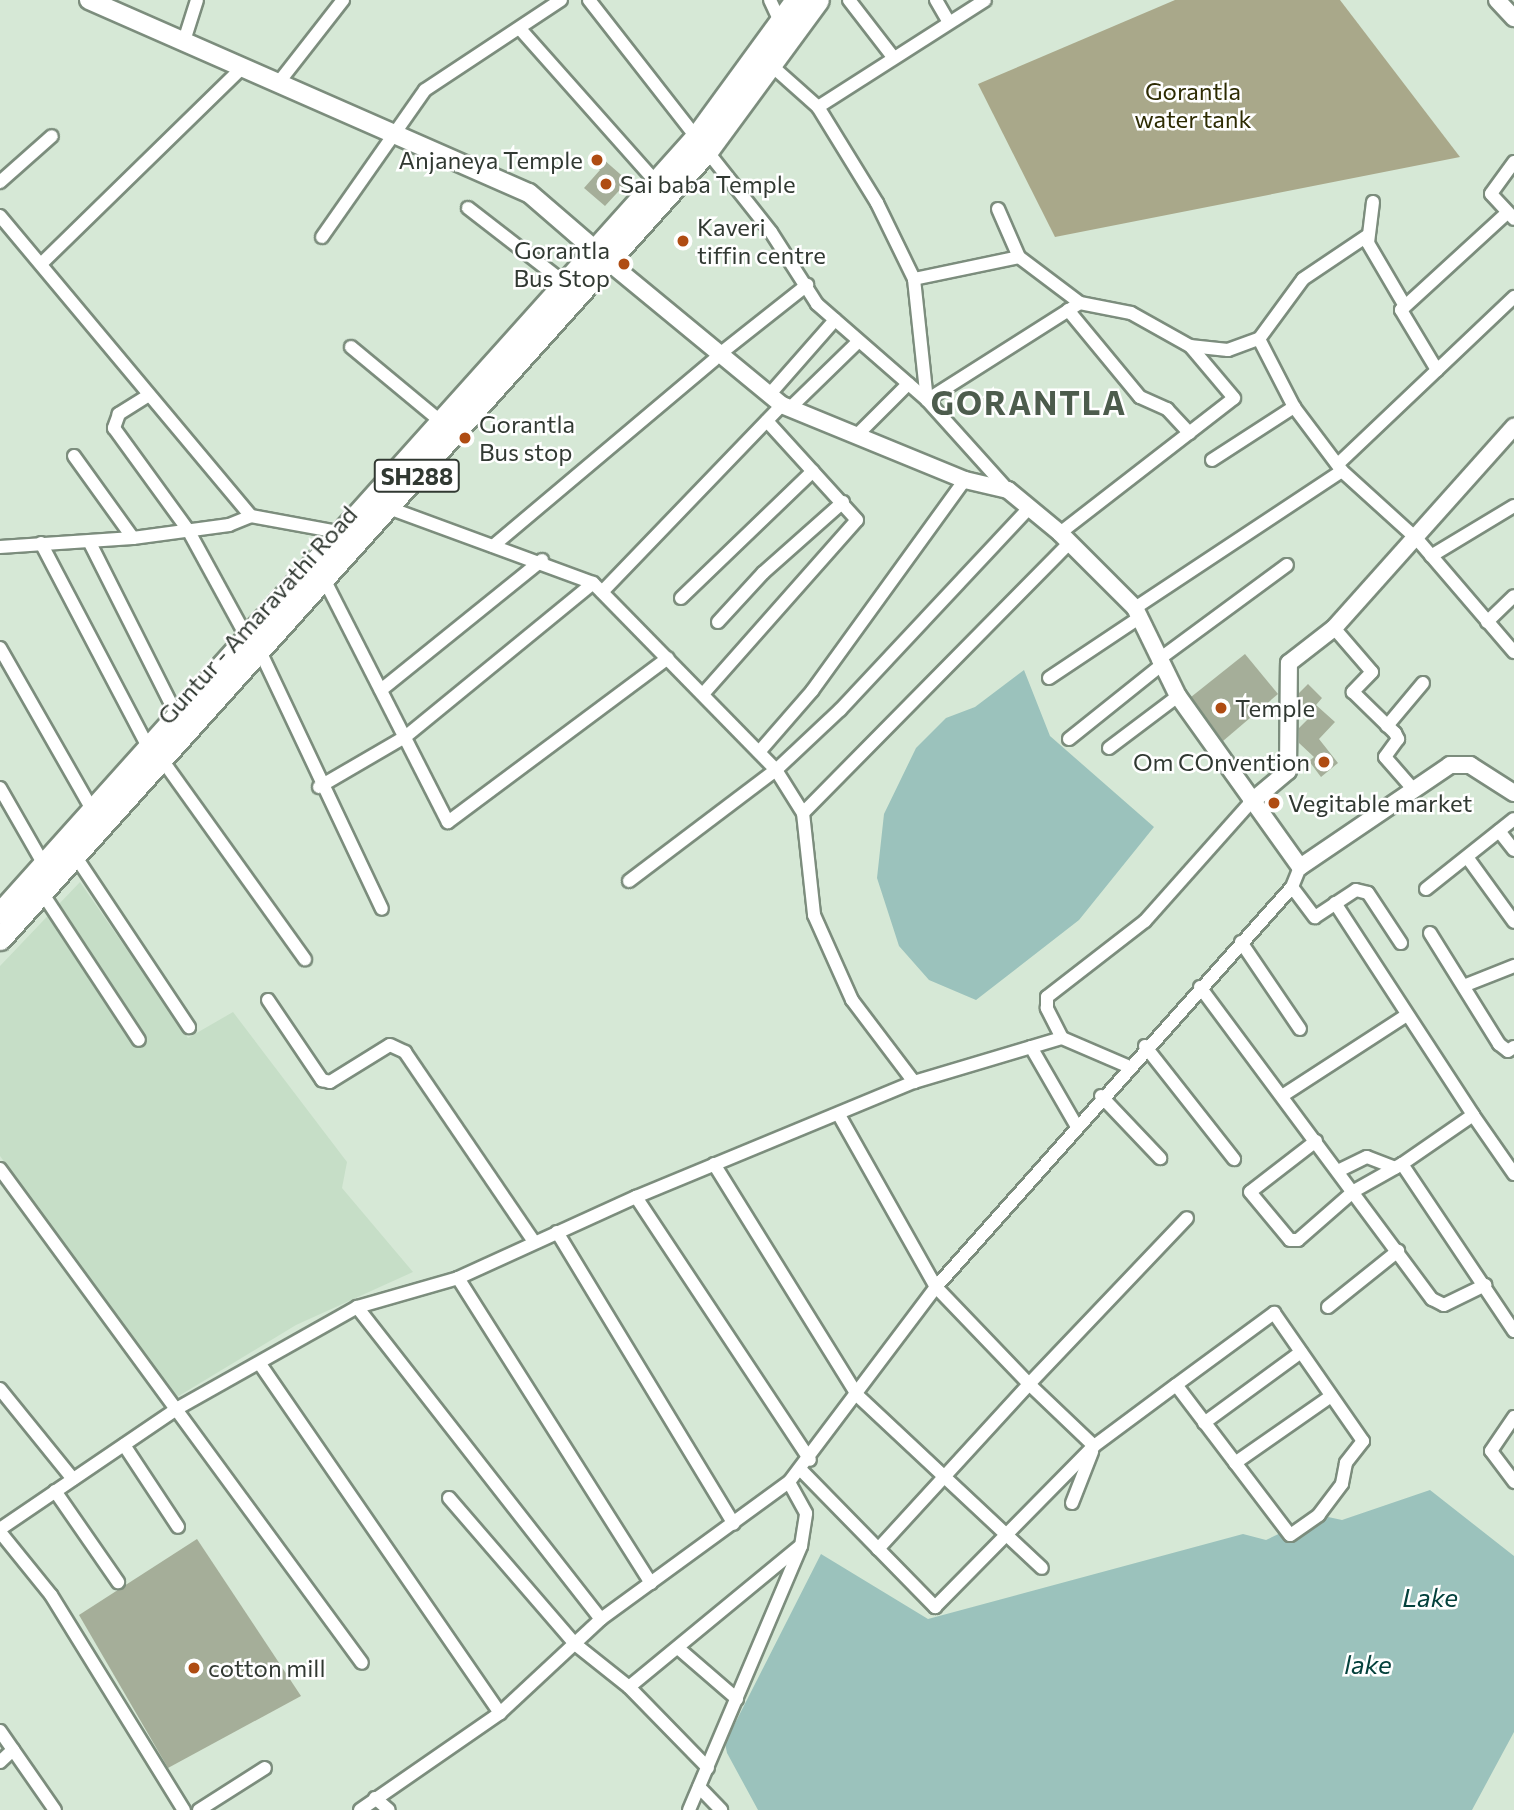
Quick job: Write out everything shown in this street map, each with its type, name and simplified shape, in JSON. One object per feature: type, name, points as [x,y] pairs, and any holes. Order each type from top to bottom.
[{"type":"main road","points":[[89,0],[397,132],[529,193],[598,260]]},
{"type":"main road","name":"Guntur - Amaravathi Road","points":[[0,939],[253,644],[338,533],[565,284],[598,260],[656,182],[702,144],[796,0]]},
{"type":"main road","name":"Guntur - Amaravathi Road","points":[[0,913],[92,809],[156,754],[177,716],[324,579],[389,508],[598,260],[772,66],[818,0]]},
{"type":"street","points":[[184,41],[197,0]]},
{"type":"street","points":[[279,82],[343,0]]},
{"type":"street","points":[[321,237],[432,83],[462,70],[494,43],[521,30],[561,0]]},
{"type":"street","points":[[589,0],[835,320],[927,400],[1008,490],[1065,538],[1137,613],[1159,663],[1178,696],[1251,802],[1300,867]]},
{"type":"street","points":[[771,0],[781,24]]},
{"type":"street","points":[[849,0],[893,57]]},
{"type":"street","points":[[936,0],[948,21]]},
{"type":"street","points":[[818,107],[948,21],[985,0]]},
{"type":"street","points":[[1497,0],[1514,18]]},
{"type":"street","points":[[521,30],[656,182]]},
{"type":"street","points":[[41,264],[244,66]]},
{"type":"street","points":[[772,66],[818,107],[877,203],[914,279],[927,400]]},
{"type":"street","points":[[0,182],[52,136]]},
{"type":"street","points":[[1405,306],[1510,216],[1491,194],[1514,162]]},
{"type":"street","points":[[1373,202],[1367,236],[1405,306],[1403,318],[1437,370]]},
{"type":"street","points":[[468,208],[565,284]]},
{"type":"street","points":[[803,814],[1065,538],[1234,398],[1190,346],[1131,313],[1080,303],[1019,257],[998,209]]},
{"type":"street","points":[[0,216],[251,516]]},
{"type":"street","points":[[1190,346],[1228,350],[1259,339],[1303,279],[1367,236]]},
{"type":"street","points":[[914,279],[1019,257]]},
{"type":"street","points":[[598,260],[775,400],[965,480],[1008,490]]},
{"type":"street","points":[[493,546],[807,285]]},
{"type":"street","points":[[1049,678],[1340,468],[1437,370],[1513,301]]},
{"type":"street","points":[[927,400],[1080,303]]},
{"type":"street","points":[[1068,310],[1140,397],[1167,409],[1189,433]]},
{"type":"street","points":[[319,787],[405,737],[597,587],[767,421],[775,400],[835,320]]},
{"type":"street","points":[[1259,339],[1294,407],[1340,468],[1417,539],[1514,652]]},
{"type":"street","points":[[775,400],[859,341]]},
{"type":"street","points":[[351,348],[440,421]]},
{"type":"street","points":[[856,436],[908,384]]},
{"type":"street","points":[[149,395],[119,414],[114,428],[188,530],[253,644],[319,787],[382,909]]},
{"type":"street","points":[[1212,460],[1294,407]]},
{"type":"street","points":[[703,694],[855,524],[843,502],[767,421]]},
{"type":"street","points":[[1062,1038],[1047,1008],[1048,997],[1145,921],[1251,802],[1288,771],[1289,663],[1334,628],[1417,539],[1514,427]]},
{"type":"street","points":[[74,456],[133,538]]},
{"type":"street","points":[[681,598],[813,471]]},
{"type":"street","points":[[759,752],[812,691],[965,480]]},
{"type":"street","points":[[718,622],[763,573],[843,502]]},
{"type":"street","points":[[1431,556],[1514,506]]},
{"type":"street","points":[[389,508],[493,546],[542,560],[597,587],[776,769],[803,814],[814,915],[852,1000],[914,1082]]},
{"type":"street","points":[[629,881],[776,769],[851,699],[1029,508]]},
{"type":"street","points":[[0,547],[133,538],[188,530],[251,516],[338,533]]},
{"type":"street","points":[[41,543],[156,754],[305,959]]},
{"type":"street","points":[[90,543],[177,716]]},
{"type":"street","points":[[382,690],[542,560]]},
{"type":"street","points":[[1069,739],[1159,663],[1287,565]]},
{"type":"street","points":[[324,579],[448,822],[668,658]]},
{"type":"street","points":[[1486,622],[1514,596]]},
{"type":"street","points":[[1334,628],[1372,672],[1353,692],[1398,740],[1385,757],[1413,789]]},
{"type":"street","points":[[0,648],[92,809]]},
{"type":"street","points":[[1387,726],[1423,683]]},
{"type":"street","points":[[1109,748],[1178,696]]},
{"type":"street","points":[[360,1810],[500,1713],[601,1619],[789,1482],[805,1465],[936,1287],[1127,1066],[1292,887],[1300,867],[1413,789],[1459,763],[1514,793]]},
{"type":"street","points":[[0,788],[43,863]]},
{"type":"street","points":[[1426,890],[1514,819]]},
{"type":"street","points":[[1499,831],[1514,850]]},
{"type":"street","points":[[74,854],[189,1027]]},
{"type":"street","points":[[1467,857],[1514,922]]},
{"type":"street","points":[[1292,887],[1315,917],[1356,890],[1368,893],[1401,943]]},
{"type":"street","points":[[41,891],[139,1040]]},
{"type":"street","points":[[1335,903],[1405,1016],[1514,1174]]},
{"type":"street","points":[[1430,933],[1466,985],[1499,1044],[1508,1051],[1514,1047]]},
{"type":"street","points":[[1241,942],[1300,1029]]},
{"type":"street","points":[[1466,985],[1514,966]]},
{"type":"street","points":[[1200,986],[1438,1304],[1485,1285]]},
{"type":"street","points":[[268,1000],[322,1080],[330,1082],[390,1045],[405,1052],[534,1242]]},
{"type":"street","points":[[1282,1096],[1405,1016]]},
{"type":"street","points":[[184,1810],[51,1595],[0,1531],[178,1409],[357,1307],[458,1278],[636,1197],[914,1082],[1062,1038],[1127,1066]]},
{"type":"street","points":[[1145,1046],[1234,1159]]},
{"type":"street","points":[[1031,1047],[1076,1125]]},
{"type":"street","points":[[1101,1096],[1160,1158]]},
{"type":"street","points":[[839,1115],[936,1287],[1029,1384],[1094,1446]]},
{"type":"street","points":[[1316,1141],[1253,1187],[1250,1197],[1281,1235],[1298,1240],[1353,1191],[1398,1166],[1473,1115]]},
{"type":"street","points":[[1338,1171],[1367,1157],[1398,1166],[1485,1285],[1514,1331]]},
{"type":"street","points":[[714,1164],[857,1395],[1041,1568]]},
{"type":"street","points":[[0,1170],[362,1663]]},
{"type":"street","points":[[636,1197],[805,1465],[878,1549],[935,1606],[1094,1446],[1175,1385],[1274,1313],[1363,1441],[1346,1463],[1342,1484],[1320,1515],[1290,1535],[1175,1385]]},
{"type":"street","points":[[878,1549],[1186,1218]]},
{"type":"street","points":[[557,1232],[734,1524]]},
{"type":"street","points":[[1328,1307],[1398,1251]]},
{"type":"street","points":[[458,1278],[651,1583]]},
{"type":"street","points":[[357,1307],[601,1619]]},
{"type":"street","points":[[1204,1423],[1301,1352]]},
{"type":"street","points":[[260,1364],[500,1713]]},
{"type":"street","points":[[0,1389],[73,1479]]},
{"type":"street","points":[[1235,1463],[1331,1396]]},
{"type":"street","points":[[1514,1417],[1491,1451],[1514,1482]]},
{"type":"street","points":[[124,1445],[178,1527]]},
{"type":"street","points":[[1072,1503],[1094,1446]]},
{"type":"street","points":[[689,1810],[801,1546],[806,1513],[789,1482]]},
{"type":"street","points":[[55,1491],[118,1581]]},
{"type":"street","points":[[449,1498],[575,1644],[629,1687],[708,1768]]},
{"type":"street","points":[[629,1687],[801,1546]]},
{"type":"street","points":[[678,1648],[737,1699]]},
{"type":"street","points":[[0,1731],[55,1810]]},
{"type":"street","points":[[0,1762],[13,1750]]},
{"type":"street","points":[[199,1810],[265,1768]]},
{"type":"street","points":[[699,1787],[721,1810]]},
{"type":"street","points":[[375,1798],[389,1810]]},
{"type":"shaded area","points":[[80,882],[188,1038],[233,1012],[347,1162],[342,1188],[413,1272],[296,1325],[177,1397],[0,1156],[0,966]]},
{"type":"green space","name":"Gorantla water tank","points":[[1175,0],[1340,0],[1460,157],[1055,237],[978,84]]},
{"type":"water","points":[[1024,670],[1050,736],[1154,827],[1079,920],[976,1000],[929,980],[899,946],[877,878],[884,814],[916,748],[946,718],[975,707]]},
{"type":"water","name":"lake","points":[[1430,1490],[1514,1556],[1514,1732],[1472,1810],[758,1810],[727,1753],[725,1743],[821,1554],[928,1619],[1243,1534],[1266,1540],[1319,1515],[1342,1520]]},
{"type":"building","name":"Sai baba Temple","points":[[595,152],[628,181],[605,206],[584,188],[600,170],[588,159]]},
{"type":"building","points":[[1245,654],[1278,694],[1223,741],[1191,697]]},
{"type":"building","points":[[1308,684],[1322,698],[1316,705],[1335,722],[1319,739],[1338,763],[1321,777],[1309,761],[1314,757],[1299,743],[1299,728],[1311,716],[1299,704],[1299,693]]},
{"type":"building","name":"cotton mill","points":[[197,1539],[301,1696],[168,1768],[79,1615]]},
{"type":"place","name":"Anjaneya Temple","points":[[597,160]]},
{"type":"place","name":"Sai baba Temple","points":[[606,184]]},
{"type":"place","name":"Kaveri tiffin centre","points":[[683,241]]},
{"type":"place","name":"Gorantla Bus Stop","points":[[624,264]]},
{"type":"place","name":"Gorantla Bus stop","points":[[465,438]]},
{"type":"place","name":"Temple","points":[[1221,708]]},
{"type":"place","name":"Om COnvention","points":[[1324,762]]},
{"type":"place","name":"Vegitable market","points":[[1274,803]]},
{"type":"place","name":"cotton mill","points":[[194,1668]]},
{"type":"district","name":"GORANTLA","points":[[1029,402]]},
{"type":"water label","name":"Lake","points":[[1430,1597]]}]
